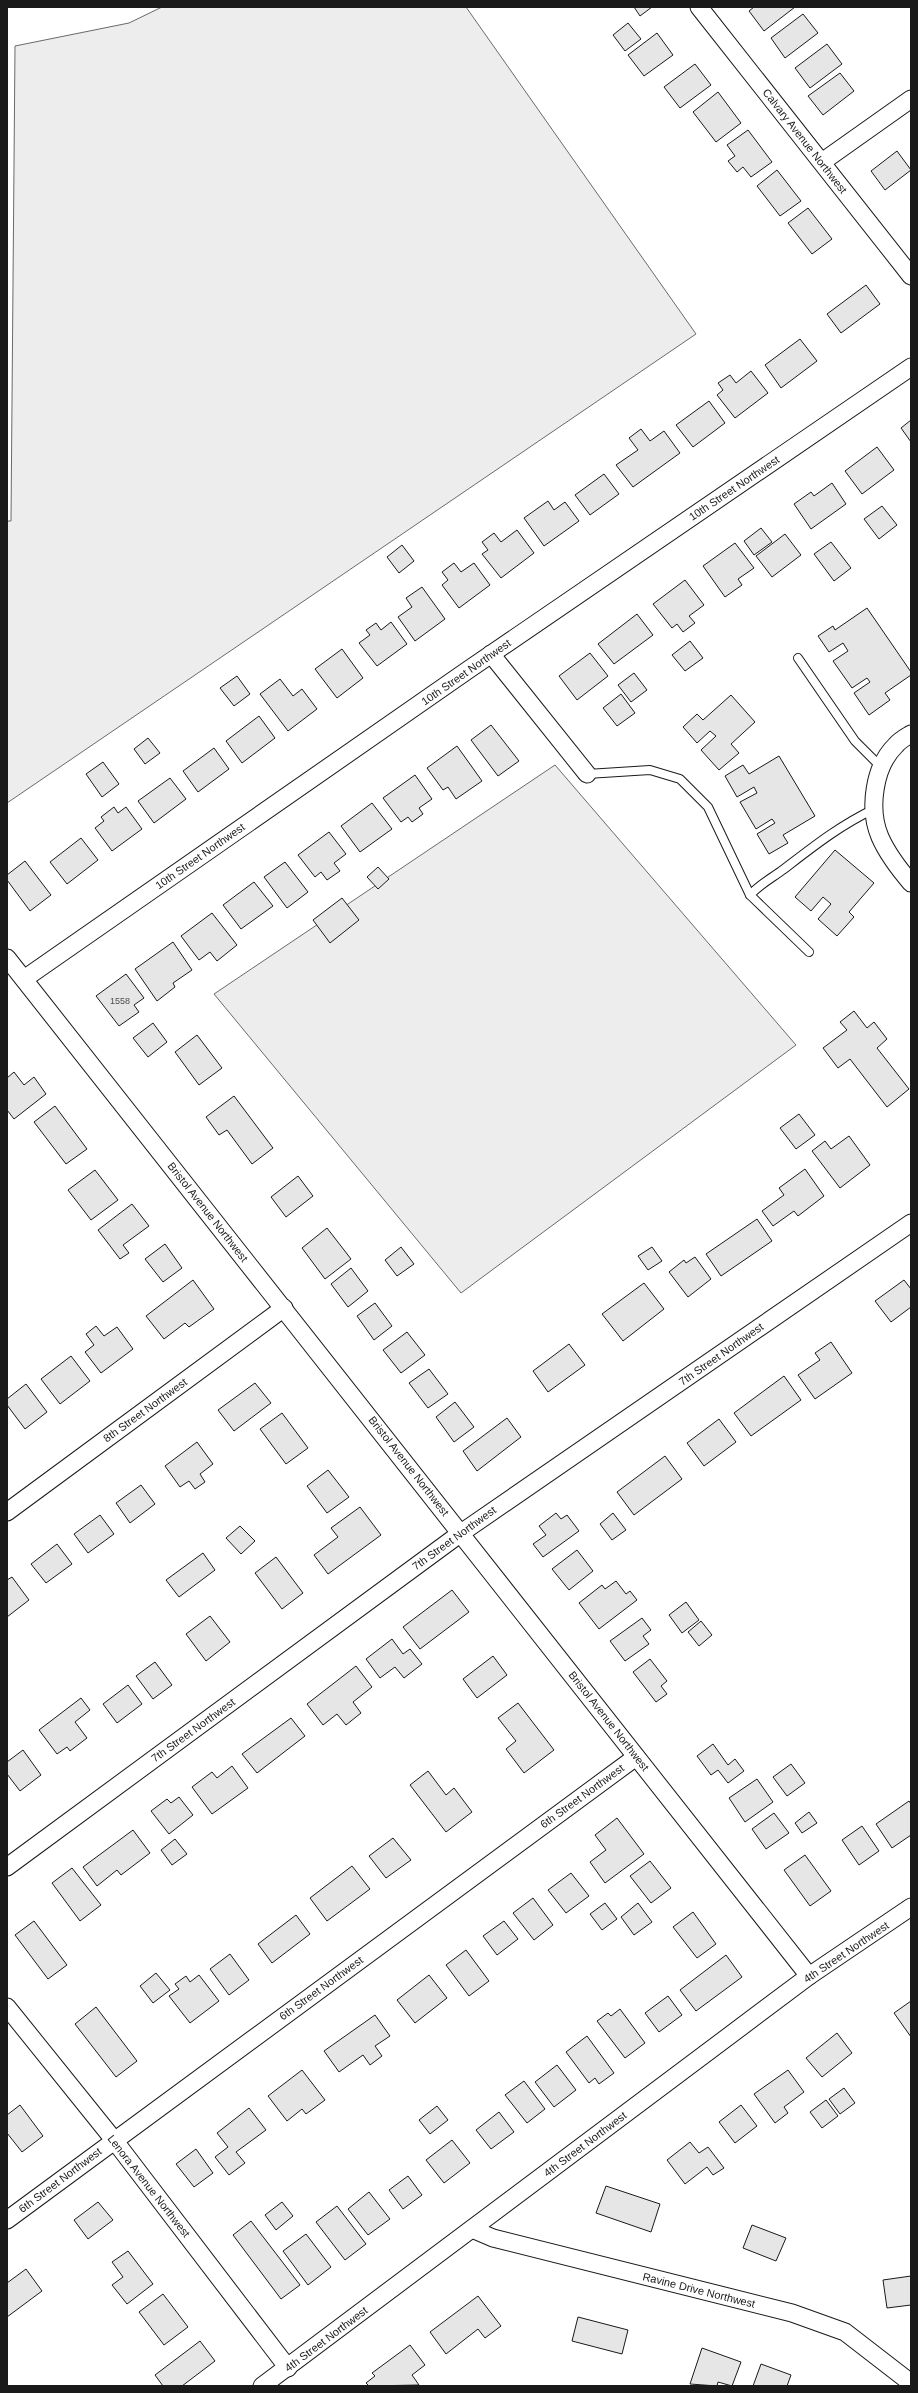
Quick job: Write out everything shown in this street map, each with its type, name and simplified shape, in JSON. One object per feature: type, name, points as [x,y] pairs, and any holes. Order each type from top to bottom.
[{"type":"street","name":"Calvary Avenue Northwest","points":[[699,7],[911,276]]},
{"type":"street","points":[[822,162],[911,99]]},
{"type":"street","name":"10th Street Northwest","points":[[24,979],[491,654],[911,367]]},
{"type":"street","points":[[491,654],[587,774]]},
{"type":"street","points":[[911,734],[895,745],[876,776],[874,810],[880,836],[898,867],[911,882]]},
{"type":"street","name":"Bristol Avenue Northwest","points":[[7,958],[809,1976]]},
{"type":"street","name":"7th Street Northwest","points":[[7,1867],[461,1533],[911,1222]]},
{"type":"street","name":"8th Street Northwest","points":[[7,1512],[284,1308]]},
{"type":"street","name":"6th Street Northwest","points":[[7,2220],[636,1757]]},
{"type":"street","name":"4th Street Northwest","points":[[262,2386],[809,1976],[911,1907]]},
{"type":"street","name":"Lenora Avenue Northwest","points":[[7,2008],[114,2140],[288,2368]]},
{"type":"street","name":"Ravine Drive Northwest","points":[[472,2229],[493,2238],[792,2313],[845,2332],[911,2383]]},
{"type":"lane","points":[[798,658],[855,741],[882,768]]},
{"type":"lane","points":[[587,774],[650,770],[680,779],[708,807],[750,895],[809,952]]},
{"type":"lane","points":[[750,895],[757,887],[817,842],[841,826],[874,810]]},
{"type":"shaded area","points":[[162,7],[466,7],[696,334],[7,803],[7,521],[11,521],[15,46],[129,23]]},
{"type":"shaded area","points":[[555,765],[796,1045],[461,1293],[214,994]]},
{"type":"building","points":[[634,7],[652,7],[640,16]]},
{"type":"building","points":[[754,7],[795,7],[764,31],[749,11]]},
{"type":"building","points":[[803,14],[818,33],[785,58],[771,38]]},
{"type":"building","points":[[628,23],[641,39],[625,51],[613,35]]},
{"type":"building","points":[[657,33],[673,55],[644,76],[628,55]]},
{"type":"building","points":[[827,44],[842,64],[810,88],[795,68]]},
{"type":"building","points":[[695,64],[711,85],[680,108],[664,87]]},
{"type":"building","points":[[840,73],[854,91],[823,115],[808,96]]},
{"type":"building","points":[[718,92],[741,123],[716,142],[693,112]]},
{"type":"building","points":[[748,130],[772,162],[751,177],[743,167],[737,172],[728,161],[735,156],[727,145]]},
{"type":"building","points":[[897,151],[911,170],[885,190],[871,171]]},
{"type":"building","points":[[777,170],[801,201],[780,216],[757,186]]},
{"type":"building","points":[[808,208],[832,239],[812,254],[788,223]]},
{"type":"building","points":[[866,285],[880,304],[841,333],[827,314]]},
{"type":"building","points":[[800,339],[817,361],[781,388],[765,365]]},
{"type":"building","points":[[751,371],[768,393],[735,418],[717,395],[723,390],[718,383],[730,375],[736,383]]},
{"type":"building","points":[[709,401],[725,423],[693,447],[676,425]]},
{"type":"building","points":[[911,420],[911,442],[901,428]]},
{"type":"building","points":[[641,429],[650,441],[664,431],[680,453],[633,487],[616,465],[638,450],[629,438]]},
{"type":"building","points":[[877,447],[894,470],[862,494],[845,471]]},
{"type":"building","points":[[604,474],[619,494],[590,515],[575,495]]},
{"type":"building","points":[[832,483],[846,504],[811,529],[794,504],[811,492],[814,496]]},
{"type":"building","points":[[548,501],[554,510],[565,502],[579,521],[544,546],[524,518]]},
{"type":"building","points":[[882,506],[897,525],[879,539],[864,519]]},
{"type":"building","points":[[761,528],[772,542],[754,555],[744,541]]},
{"type":"building","points":[[517,530],[534,553],[501,578],[482,554],[488,550],[482,542],[494,533],[501,542]]},
{"type":"building","points":[[785,534],[801,555],[772,577],[756,556]]},
{"type":"building","points":[[831,542],[851,568],[834,581],[814,554]]},
{"type":"building","points":[[735,543],[754,568],[738,579],[742,585],[725,597],[703,566]]},
{"type":"building","points":[[402,545],[414,561],[399,573],[387,557]]},
{"type":"building","points":[[454,563],[461,572],[474,563],[490,585],[459,608],[442,585],[448,580],[442,572]]},
{"type":"building","points":[[685,580],[704,605],[689,616],[695,623],[683,632],[677,624],[672,628],[653,604]]},
{"type":"building","points":[[422,587],[445,619],[415,641],[398,617],[412,607],[406,598]]},
{"type":"building","points":[[867,608],[911,672],[911,675],[885,693],[890,700],[869,715],[854,693],[870,682],[867,678],[852,688],[833,661],[848,651],[843,643],[829,652],[818,636],[833,626],[835,630]]},
{"type":"building","points":[[637,614],[653,635],[614,664],[598,644]]},
{"type":"building","points":[[391,622],[407,644],[377,666],[359,643],[370,635],[366,630],[376,623],[381,630]]},
{"type":"building","points":[[690,641],[703,658],[685,671],[672,655]]},
{"type":"building","points":[[342,649],[363,678],[337,698],[315,669]]},
{"type":"building","points":[[590,653],[608,676],[577,700],[559,676]]},
{"type":"building","points":[[634,673],[647,690],[631,702],[618,685]]},
{"type":"building","points":[[237,676],[250,694],[234,706],[220,688]]},
{"type":"building","points":[[280,679],[293,696],[302,689],[317,709],[288,731],[260,694]]},
{"type":"building","points":[[621,694],[635,713],[617,726],[603,708]]},
{"type":"building","points":[[731,695],[755,722],[731,744],[739,753],[719,770],[701,750],[716,736],[710,731],[697,743],[683,727],[697,714],[703,720]]},
{"type":"building","points":[[259,716],[275,738],[242,763],[226,741]]},
{"type":"building","points":[[491,725],[519,761],[498,776],[471,740]]},
{"type":"building","points":[[148,738],[160,753],[145,764],[134,749]]},
{"type":"building","points":[[457,746],[482,781],[456,799],[448,787],[443,790],[427,768]]},
{"type":"building","points":[[214,748],[229,769],[198,792],[183,771]]},
{"type":"building","points":[[779,756],[815,816],[783,835],[788,843],[769,854],[757,834],[775,823],[772,819],[756,829],[740,802],[757,793],[754,787],[737,797],[725,776],[743,765],[749,774]]},
{"type":"building","points":[[103,762],[119,784],[102,797],[86,774]]},
{"type":"building","points":[[415,775],[432,799],[419,808],[423,814],[412,822],[408,817],[401,822],[383,798]]},
{"type":"building","points":[[170,778],[186,799],[154,823],[138,801]]},
{"type":"building","points":[[372,803],[392,829],[360,852],[341,826]]},
{"type":"building","points":[[114,807],[118,813],[126,807],[142,829],[112,851],[95,828],[104,821],[101,817]]},
{"type":"building","points":[[329,832],[346,854],[334,863],[340,871],[327,880],[321,872],[315,877],[298,855]]},
{"type":"building","points":[[81,838],[98,860],[67,884],[50,862]]},
{"type":"building","points":[[835,850],[874,883],[849,912],[854,917],[837,936],[818,919],[831,904],[823,897],[811,911],[795,897]]},
{"type":"building","points":[[25,861],[51,895],[30,911],[7,880],[7,875]]},
{"type":"building","points":[[285,862],[308,892],[287,908],[264,877]]},
{"type":"building","points":[[378,867],[389,879],[378,889],[367,877]]},
{"type":"building","points":[[254,882],[273,906],[241,929],[223,905]]},
{"type":"building","points":[[342,898],[359,920],[330,943],[313,920]]},
{"type":"building","points":[[212,913],[237,945],[217,961],[210,952],[199,960],[181,936]]},
{"type":"building","points":[[173,942],[192,970],[173,983],[175,987],[157,1001],[135,969]]},
{"type":"building","points":[[126,974],[144,998],[134,1005],[139,1012],[119,1026],[96,996]]},
{"type":"building","points":[[854,1011],[867,1028],[874,1022],[887,1039],[877,1048],[909,1089],[887,1107],[850,1059],[838,1068],[823,1048],[847,1030],[840,1022]]},
{"type":"building","points":[[153,1023],[167,1042],[148,1057],[133,1038]]},
{"type":"building","points":[[197,1035],[222,1068],[199,1085],[175,1052]]},
{"type":"building","points":[[14,1072],[24,1085],[34,1077],[46,1094],[14,1119],[7,1110],[7,1078]]},
{"type":"building","points":[[234,1096],[273,1148],[252,1164],[227,1130],[219,1135],[206,1117]]},
{"type":"building","points":[[55,1106],[87,1149],[66,1164],[34,1122]]},
{"type":"building","points":[[799,1114],[815,1135],[796,1149],[780,1128]]},
{"type":"building","points":[[849,1136],[870,1165],[840,1188],[812,1151],[825,1141],[831,1149]]},
{"type":"building","points":[[805,1169],[824,1196],[798,1216],[794,1211],[773,1226],[762,1211],[784,1195],[779,1188]]},
{"type":"building","points":[[95,1170],[118,1200],[91,1220],[68,1190]]},
{"type":"building","points":[[298,1176],[313,1196],[286,1217],[271,1197]]},
{"type":"building","points":[[132,1204],[149,1226],[123,1245],[129,1253],[120,1259],[98,1230]]},
{"type":"building","points":[[757,1219],[772,1241],[721,1276],[706,1254]]},
{"type":"building","points":[[327,1228],[351,1259],[325,1279],[302,1248]]},
{"type":"building","points":[[165,1244],[182,1268],[163,1282],[145,1259]]},
{"type":"building","points":[[401,1247],[414,1264],[397,1276],[385,1260]]},
{"type":"building","points":[[652,1247],[662,1261],[648,1270],[638,1256]]},
{"type":"building","points":[[695,1257],[711,1279],[688,1297],[669,1272],[684,1260],[686,1263]]},
{"type":"building","points":[[351,1268],[368,1291],[348,1307],[331,1284]]},
{"type":"building","points":[[193,1280],[214,1309],[189,1327],[185,1323],[164,1339],[146,1316]]},
{"type":"building","points":[[904,1280],[911,1289],[911,1307],[891,1322],[875,1301]]},
{"type":"building","points":[[644,1283],[664,1309],[623,1341],[602,1314]]},
{"type":"building","points":[[375,1303],[392,1326],[374,1340],[357,1316]]},
{"type":"building","points":[[96,1326],[104,1336],[117,1327],[133,1349],[101,1373],[85,1352],[94,1345],[86,1334]]},
{"type":"building","points":[[407,1332],[425,1355],[401,1373],[383,1350]]},
{"type":"building","points":[[831,1342],[852,1373],[815,1399],[798,1375],[820,1360],[815,1353]]},
{"type":"building","points":[[569,1344],[585,1365],[548,1392],[533,1371]]},
{"type":"building","points":[[71,1356],[90,1381],[60,1404],[41,1379]]},
{"type":"building","points":[[429,1369],[448,1394],[428,1408],[409,1383]]},
{"type":"building","points":[[784,1376],[801,1400],[751,1436],[734,1413]]},
{"type":"building","points":[[255,1383],[271,1403],[234,1431],[218,1410]]},
{"type":"building","points":[[26,1384],[47,1412],[25,1429],[7,1405],[7,1399]]},
{"type":"building","points":[[455,1402],[474,1427],[454,1442],[436,1417]]},
{"type":"building","points":[[282,1413],[308,1448],[286,1464],[260,1429]]},
{"type":"building","points":[[507,1418],[521,1437],[477,1471],[463,1451]]},
{"type":"building","points":[[719,1419],[736,1442],[704,1466],[687,1443]]},
{"type":"building","points":[[197,1442],[213,1464],[200,1474],[205,1482],[195,1489],[189,1481],[180,1487],[165,1466]]},
{"type":"building","points":[[665,1456],[682,1479],[634,1515],[617,1492]]},
{"type":"building","points":[[328,1470],[349,1497],[327,1513],[307,1486]]},
{"type":"building","points":[[141,1485],[155,1504],[130,1523],[116,1503]]},
{"type":"building","points":[[360,1507],[381,1535],[328,1574],[314,1555],[338,1537],[331,1528]]},
{"type":"building","points":[[556,1513],[561,1519],[567,1515],[579,1531],[543,1557],[533,1544],[546,1535],[539,1526]]},
{"type":"building","points":[[613,1513],[626,1530],[612,1540],[600,1524]]},
{"type":"building","points":[[100,1515],[114,1534],[88,1553],[74,1534]]},
{"type":"building","points":[[240,1526],[255,1541],[241,1554],[226,1538]]},
{"type":"building","points":[[57,1544],[72,1564],[46,1583],[31,1564]]},
{"type":"building","points":[[577,1550],[593,1571],[569,1590],[552,1569]]},
{"type":"building","points":[[203,1553],[215,1570],[179,1597],[166,1580]]},
{"type":"building","points":[[276,1557],[303,1593],[282,1609],[255,1573]]},
{"type":"building","points":[[12,1577],[29,1600],[7,1617],[7,1580]]},
{"type":"building","points":[[616,1581],[626,1594],[630,1591],[637,1600],[599,1629],[579,1603],[602,1585],[605,1589]]},
{"type":"building","points":[[452,1590],[469,1612],[420,1649],[403,1627]]},
{"type":"building","points":[[686,1602],[699,1620],[682,1633],[669,1615]]},
{"type":"building","points":[[210,1616],[230,1642],[206,1661],[186,1634]]},
{"type":"building","points":[[642,1618],[651,1630],[643,1636],[649,1644],[625,1661],[610,1641]]},
{"type":"building","points":[[701,1621],[712,1635],[699,1646],[688,1632]]},
{"type":"building","points":[[392,1639],[403,1654],[410,1649],[422,1664],[404,1678],[395,1667],[380,1678],[366,1659]]},
{"type":"building","points":[[493,1656],[507,1675],[477,1698],[463,1679]]},
{"type":"building","points":[[650,1659],[667,1681],[661,1686],[667,1694],[656,1702],[633,1672]]},
{"type":"building","points":[[155,1662],[172,1685],[153,1699],[136,1676]]},
{"type":"building","points":[[356,1666],[372,1687],[353,1702],[361,1713],[346,1725],[337,1714],[323,1725],[307,1704]]},
{"type":"building","points":[[128,1685],[142,1704],[117,1723],[103,1704]]},
{"type":"building","points":[[81,1698],[90,1710],[75,1722],[87,1738],[70,1751],[67,1747],[57,1754],[39,1730]]},
{"type":"building","points":[[518,1703],[554,1750],[524,1773],[506,1749],[516,1741],[498,1718]]},
{"type":"building","points":[[291,1718],[305,1736],[257,1773],[242,1754]]},
{"type":"building","points":[[713,1744],[728,1765],[735,1759],[744,1771],[728,1783],[718,1770],[711,1775],[697,1756]]},
{"type":"building","points":[[23,1750],[41,1775],[20,1791],[7,1774],[7,1762]]},
{"type":"building","points":[[791,1764],[805,1783],[787,1796],[773,1777]]},
{"type":"building","points":[[232,1766],[248,1788],[212,1814],[192,1787],[212,1772],[217,1778]]},
{"type":"building","points":[[428,1771],[446,1795],[454,1788],[472,1812],[446,1832],[410,1785]]},
{"type":"building","points":[[757,1779],[773,1802],[745,1822],[729,1798]]},
{"type":"building","points":[[179,1797],[193,1815],[169,1834],[151,1811],[167,1799],[171,1803]]},
{"type":"building","points":[[909,1801],[911,1804],[911,1835],[892,1848],[876,1824]]},
{"type":"building","points":[[809,1812],[817,1823],[802,1833],[795,1823]]},
{"type":"building","points":[[774,1813],[789,1833],[766,1849],[752,1829]]},
{"type":"building","points":[[617,1818],[644,1854],[605,1883],[590,1862],[606,1850],[595,1835]]},
{"type":"building","points":[[862,1826],[879,1851],[859,1865],[842,1840]]},
{"type":"building","points":[[133,1830],[150,1853],[121,1875],[117,1870],[97,1886],[83,1867]]},
{"type":"building","points":[[393,1838],[411,1860],[386,1878],[369,1856]]},
{"type":"building","points":[[175,1839],[187,1854],[172,1865],[161,1850]]},
{"type":"building","points":[[805,1855],[831,1891],[810,1906],[784,1870]]},
{"type":"building","points":[[650,1861],[671,1888],[651,1903],[630,1876]]},
{"type":"building","points":[[352,1866],[370,1889],[327,1921],[310,1898]]},
{"type":"building","points":[[72,1868],[101,1905],[80,1921],[52,1883]]},
{"type":"building","points":[[571,1873],[589,1896],[566,1913],[548,1890]]},
{"type":"building","points":[[533,1898],[553,1925],[534,1940],[513,1913]]},
{"type":"building","points":[[605,1903],[617,1919],[602,1930],[590,1914]]},
{"type":"building","points":[[638,1903],[652,1922],[634,1935],[621,1917]]},
{"type":"building","points":[[693,1912],[716,1944],[697,1958],[673,1927]]},
{"type":"building","points":[[296,1915],[310,1934],[272,1963],[258,1944]]},
{"type":"building","points":[[34,1921],[67,1965],[48,1979],[15,1935]]},
{"type":"building","points":[[504,1921],[518,1939],[497,1955],[483,1936]]},
{"type":"building","points":[[466,1950],[489,1981],[469,1996],[446,1965]]},
{"type":"building","points":[[230,1954],[249,1980],[229,1995],[210,1969]]},
{"type":"building","points":[[726,1955],[742,1977],[696,2011],[680,1990]]},
{"type":"building","points":[[156,1973],[170,1990],[153,2003],[140,1986]]},
{"type":"building","points":[[199,1975],[219,2001],[190,2023],[169,1996],[179,1989],[175,1984],[186,1976],[190,1982]]},
{"type":"building","points":[[429,1975],[447,1998],[415,2023],[397,2000]]},
{"type":"building","points":[[668,1996],[682,2015],[659,2032],[645,2013]]},
{"type":"building","points":[[911,2001],[911,2037],[894,2013]]},
{"type":"building","points":[[96,2007],[137,2061],[116,2077],[75,2024]]},
{"type":"building","points":[[620,2009],[645,2043],[625,2058],[597,2021],[608,2013],[611,2016]]},
{"type":"building","points":[[375,2015],[390,2036],[375,2046],[382,2056],[370,2065],[363,2055],[339,2072],[324,2051]]},
{"type":"building","points":[[837,2033],[852,2053],[822,2077],[806,2058]]},
{"type":"building","points":[[587,2036],[614,2073],[599,2084],[595,2078],[589,2083],[566,2052]]},
{"type":"building","points":[[557,2065],[576,2090],[554,2107],[535,2082]]},
{"type":"building","points":[[302,2070],[325,2100],[306,2114],[302,2109],[287,2121],[268,2096]]},
{"type":"building","points":[[788,2070],[804,2092],[784,2107],[788,2113],[775,2123],[754,2094]]},
{"type":"building","points":[[524,2081],[545,2109],[527,2123],[505,2095]]},
{"type":"building","points":[[844,2088],[855,2103],[840,2114],[829,2099]]},
{"type":"building","points":[[826,2100],[838,2116],[822,2128],[810,2112]]},
{"type":"building","points":[[20,2105],[43,2136],[22,2152],[7,2133],[7,2115]]},
{"type":"building","points":[[741,2105],[757,2126],[735,2143],[719,2122]]},
{"type":"building","points":[[437,2106],[448,2120],[430,2134],[419,2120]]},
{"type":"building","points":[[249,2108],[266,2130],[236,2152],[245,2163],[229,2175],[215,2157],[228,2147],[217,2133]]},
{"type":"building","points":[[499,2112],[514,2132],[491,2149],[476,2130]]},
{"type":"building","points":[[452,2140],[470,2163],[444,2183],[426,2160]]},
{"type":"building","points":[[690,2142],[699,2153],[708,2147],[724,2168],[713,2175],[707,2167],[685,2184],[667,2160]]},
{"type":"building","points":[[196,2149],[213,2173],[194,2187],[176,2164]]},
{"type":"building","points":[[408,2176],[422,2195],[403,2209],[389,2190]]},
{"type":"building","points":[[606,2186],[660,2204],[651,2232],[596,2213]]},
{"type":"building","points":[[369,2192],[390,2219],[368,2235],[348,2209]]},
{"type":"building","points":[[98,2202],[113,2220],[88,2239],[74,2220]]},
{"type":"building","points":[[282,2202],[293,2216],[276,2230],[265,2215]]},
{"type":"building","points":[[337,2206],[366,2244],[345,2260],[316,2222]]},
{"type":"building","points":[[251,2221],[300,2285],[281,2299],[233,2235]]},
{"type":"building","points":[[752,2225],[786,2238],[776,2261],[743,2248]]},
{"type":"building","points":[[306,2234],[331,2267],[308,2285],[283,2251]]},
{"type":"building","points":[[128,2251],[153,2284],[127,2304],[112,2285],[123,2277],[112,2262]]},
{"type":"building","points":[[26,2269],[42,2291],[7,2317],[7,2283]]},
{"type":"building","points":[[911,2276],[911,2305],[887,2308],[883,2280]]},
{"type":"building","points":[[163,2294],[188,2327],[164,2345],[139,2312]]},
{"type":"building","points":[[478,2296],[501,2326],[485,2338],[478,2329],[446,2354],[430,2332]]},
{"type":"building","points":[[578,2317],[628,2330],[622,2354],[572,2341]]},
{"type":"building","points":[[200,2341],[215,2361],[182,2386],[163,2386],[155,2375]]},
{"type":"building","points":[[410,2345],[425,2365],[412,2375],[419,2385],[369,2386],[366,2383],[375,2376],[372,2373]]},
{"type":"building","points":[[702,2348],[741,2362],[732,2386],[718,2382],[717,2386],[690,2384]]},
{"type":"building","points":[[761,2364],[791,2375],[787,2386],[753,2386]]}]
